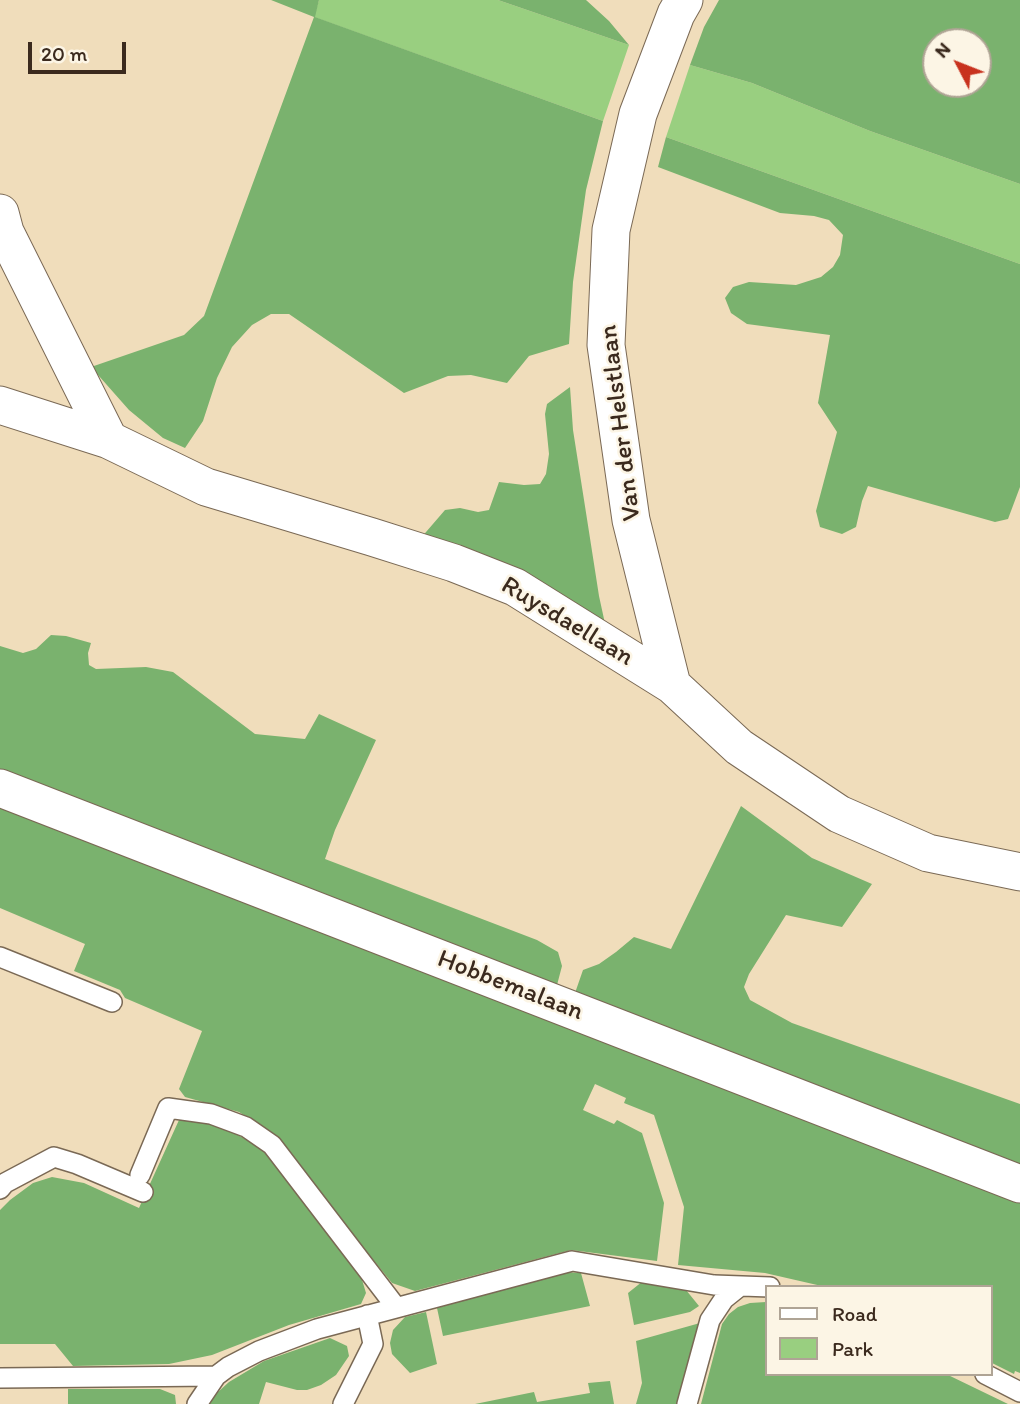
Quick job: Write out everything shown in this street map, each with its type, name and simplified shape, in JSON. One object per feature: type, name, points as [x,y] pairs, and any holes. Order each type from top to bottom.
[{"type":"street","name":"Van der Helstlaan","points":[[672,685],[631,520],[606,345],[611,230],[638,114],[676,14],[684,0]]},
{"type":"street","points":[[0,213],[5,232],[108,440]]},
{"type":"street","name":"Ruysdaellaan","points":[[0,405],[108,440],[206,487],[407,548],[515,587],[672,685],[739,747],[839,814],[928,853],[1020,872]]},
{"type":"street","name":"Hobbemalaan","points":[[0,788],[1020,1184]]},
{"type":"lane","points":[[0,957],[112,1002]]},
{"type":"lane","points":[[0,1189],[5,1183],[54,1157],[142,1184],[168,1108],[211,1114],[246,1127],[272,1146],[396,1307]]},
{"type":"lane","points":[[197,1404],[216,1376],[259,1351],[317,1329],[572,1261],[714,1285],[764,1287]]},
{"type":"lane","points":[[687,1404],[710,1320],[724,1299],[740,1287]]},
{"type":"lane","points":[[343,1404],[373,1344],[367,1315]]},
{"type":"lane","points":[[0,1378],[216,1376]]},
{"type":"lane","points":[[989,1376],[1020,1392]]},
{"type":"green space","points":[[271,0],[319,0],[315,17],[603,121],[586,190],[573,282],[569,344],[529,356],[507,383],[471,375],[448,376],[404,393],[289,314],[271,314],[252,325],[232,347],[217,378],[203,421],[185,448],[163,438],[129,410],[91,367],[184,335],[204,316],[314,17]]},
{"type":"green space","points":[[319,0],[498,0],[629,45],[603,121],[314,17]]},
{"type":"green space","points":[[498,0],[586,0],[609,21],[629,45]]},
{"type":"green space","points":[[719,0],[1020,0],[1020,184],[870,131],[752,83],[690,65],[704,27]]},
{"type":"green space","points":[[690,65],[752,83],[870,131],[1020,184],[1020,264],[666,137]]},
{"type":"green space","points":[[666,137],[1020,264],[1020,487],[1008,519],[995,522],[868,486],[856,527],[842,534],[820,527],[816,511],[837,432],[818,403],[830,335],[747,324],[731,313],[725,298],[733,287],[749,282],[796,285],[821,277],[833,267],[840,255],[843,235],[829,220],[780,213],[658,167]]},
{"type":"green space","points":[[570,387],[573,430],[599,596],[609,642],[420,539],[445,510],[489,510],[499,482],[540,484],[546,474],[549,454],[545,414],[547,404]]},
{"type":"green space","points":[[51,635],[91,643],[89,665],[96,669],[146,667],[173,672],[255,734],[305,739],[319,714],[376,740],[335,830],[325,859],[537,940],[558,952],[562,966],[557,985],[0,769],[0,646],[23,653],[36,649]]},
{"type":"green space","points":[[0,795],[1020,1197],[1020,1373],[1015,1371],[1014,1374],[992,1363],[992,1285],[817,1285],[765,1273],[678,1265],[684,1207],[654,1115],[624,1103],[626,1098],[595,1084],[583,1110],[614,1124],[617,1120],[642,1133],[664,1203],[657,1261],[571,1250],[415,1291],[392,1283],[268,1130],[239,1112],[185,1097],[179,1089],[202,1031],[125,998],[120,990],[74,971],[85,944],[0,908]]},
{"type":"green space","points":[[741,806],[812,858],[872,884],[842,927],[786,915],[749,974],[744,987],[750,1000],[792,1023],[1020,1104],[1020,1164],[575,993],[583,970],[599,964],[634,937],[671,949]]},
{"type":"green space","points":[[179,1120],[212,1123],[262,1149],[360,1273],[366,1293],[361,1304],[289,1325],[212,1355],[169,1364],[73,1366],[55,1344],[0,1344],[0,1210],[33,1183],[52,1177],[84,1183],[139,1208]]},
{"type":"green space","points":[[566,1272],[581,1273],[590,1306],[443,1336],[437,1308]]},
{"type":"green space","points":[[643,1281],[686,1290],[699,1306],[690,1312],[634,1325],[628,1293]]},
{"type":"green space","points":[[764,1302],[764,1376],[950,1376],[1008,1404],[701,1404],[722,1324],[738,1307]]},
{"type":"green space","points":[[426,1312],[437,1364],[410,1373],[392,1354],[390,1343],[393,1330],[405,1317]]},
{"type":"green space","points":[[700,1323],[677,1404],[636,1404],[642,1383],[636,1341]]},
{"type":"green space","points":[[330,1338],[347,1346],[349,1356],[336,1375],[321,1385],[297,1390],[266,1382],[259,1404],[209,1404],[229,1382],[264,1361]]},
{"type":"green space","points":[[610,1381],[614,1404],[475,1404],[534,1392],[537,1402],[590,1393],[588,1383]]},
{"type":"green space","points":[[68,1389],[160,1389],[175,1395],[176,1404],[68,1404]]}]
